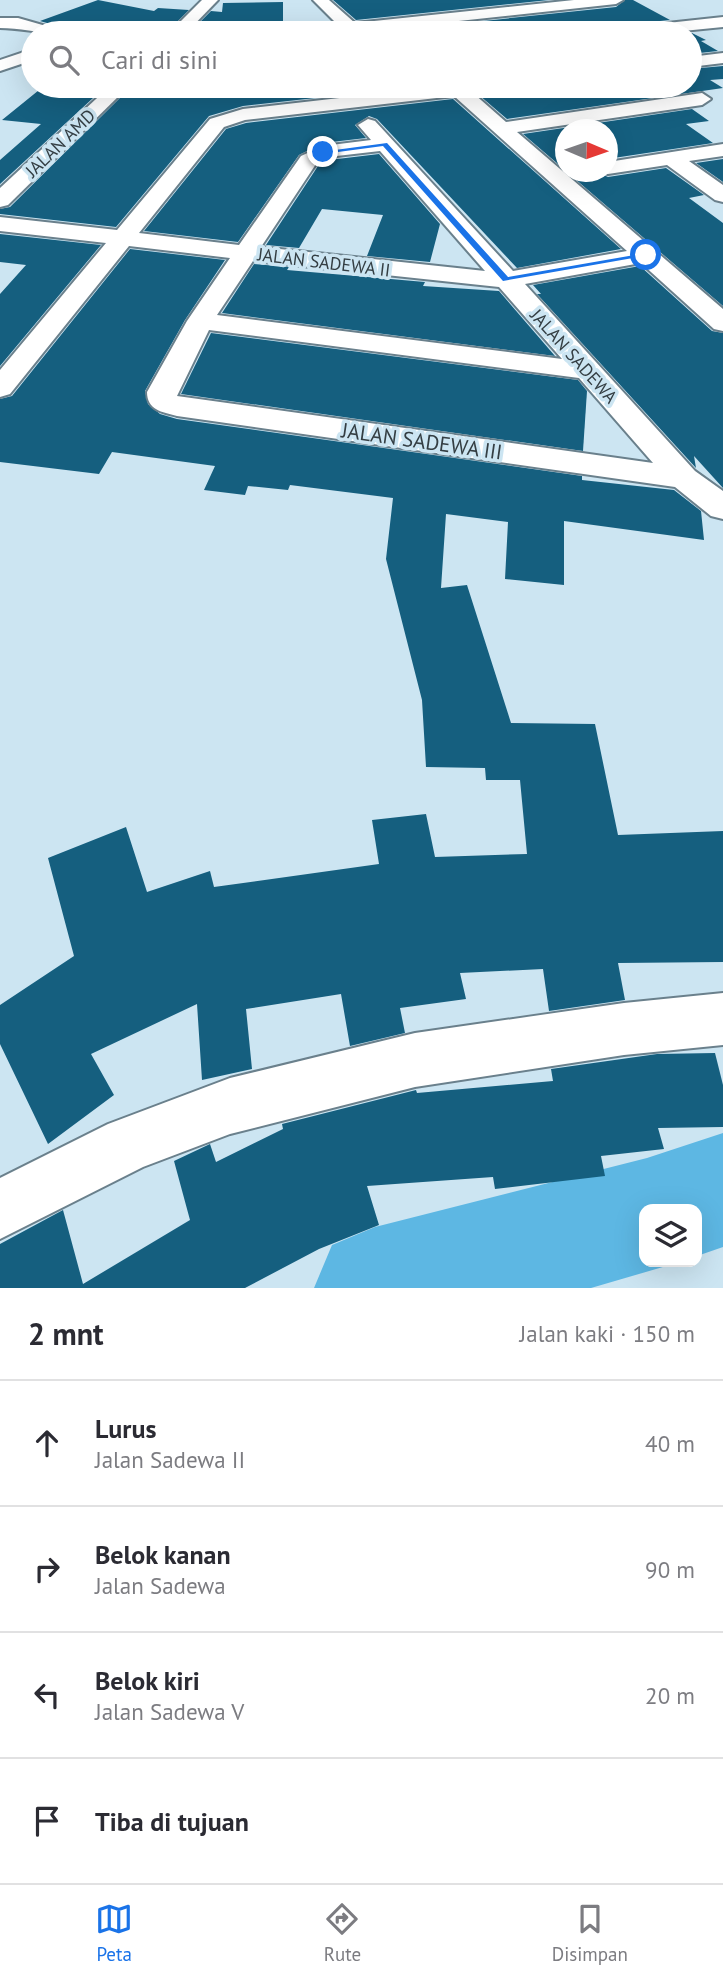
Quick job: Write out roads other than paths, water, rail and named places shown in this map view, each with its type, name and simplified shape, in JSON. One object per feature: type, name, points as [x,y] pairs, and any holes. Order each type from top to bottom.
[{"type":"street","points":[[189,21],[211,0]]},
{"type":"street","points":[[320,0],[343,21]]},
{"type":"street","points":[[507,0],[542,21]]},
{"type":"street","points":[[416,21],[616,0]]},
{"type":"street","points":[[418,6],[434,19]]},
{"type":"street","points":[[702,24],[723,22]]},
{"type":"street","points":[[0,23],[21,24]]},
{"type":"street","points":[[0,66],[21,58]]},
{"type":"street","points":[[702,61],[723,58]]},
{"type":"street","name":"JALAN AMD","points":[[0,200],[113,98]]},
{"type":"street","points":[[0,388],[216,123],[243,115],[384,98]]},
{"type":"street","points":[[468,98],[555,175]]},
{"type":"street","points":[[502,128],[707,103],[699,98]]},
{"type":"street","name":"JALAN SADEWA","points":[[348,103],[684,478],[723,508]]},
{"type":"street","points":[[385,144],[323,152],[308,160],[200,321],[588,371]]},
{"type":"street","points":[[618,166],[723,150]]},
{"type":"street","points":[[671,158],[723,195]]},
{"type":"street","points":[[563,182],[719,315]]},
{"type":"street","name":"JALAN SADEWA II","points":[[0,224],[506,280],[646,255]]},
{"type":"street","name":"JALAN SADEWA III","points":[[200,321],[162,392],[162,401],[177,407],[684,478]]},
{"type":"street","points":[[0,1209],[128,1144],[230,1106],[415,1060],[624,1029],[723,1019]]},
{"type":"waterway","points":[[680,1204],[723,1190]]},
{"type":"waterway","points":[[375,1288],[639,1216]]}]
